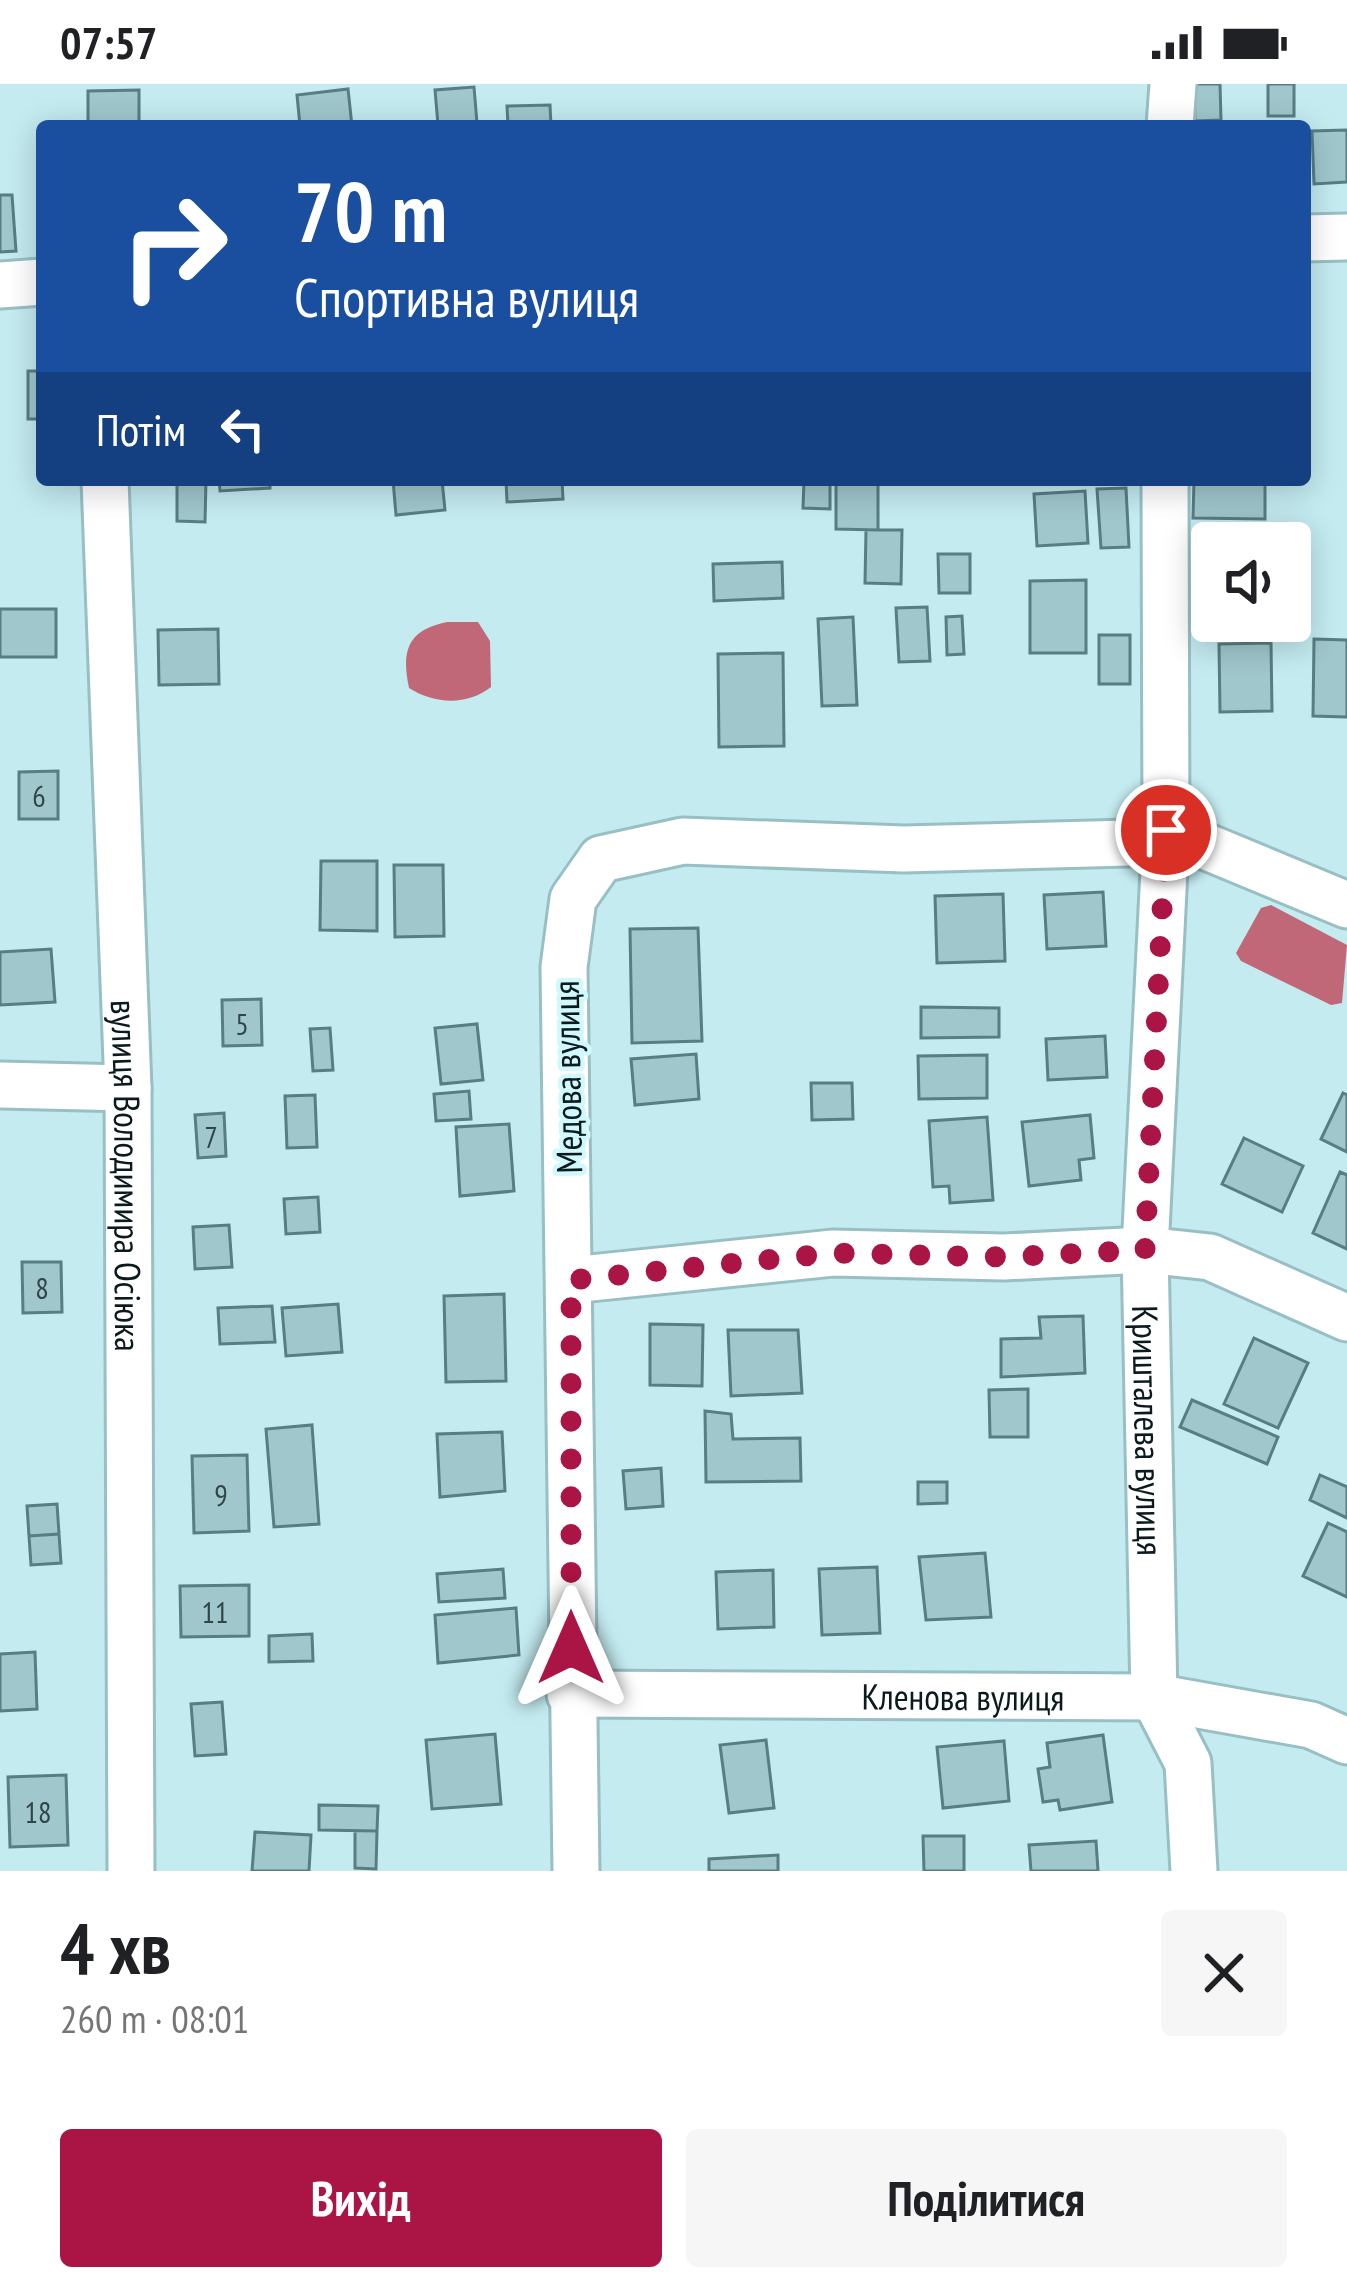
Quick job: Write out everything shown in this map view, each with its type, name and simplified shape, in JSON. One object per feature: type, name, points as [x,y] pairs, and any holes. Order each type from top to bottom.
[{"type":"street","points":[[1170,120],[1173,84]]},
{"type":"street","points":[[1311,238],[1347,237]]},
{"type":"street","points":[[0,285],[36,282]]},
{"type":"street","name":"вулиця Володимира Осіюка","points":[[105,486],[128,1088],[130,1871]]},
{"type":"street","name":"Кришталева вулиця","points":[[1165,486],[1166,836],[1145,1250],[1154,1697],[1188,1763],[1194,1871]]},
{"type":"street","points":[[1166,836],[1347,905]]},
{"type":"street","name":"Медова вулиця","points":[[576,1871],[564,967],[573,899],[601,859],[683,841],[904,849],[1166,836]]},
{"type":"street","points":[[0,1085],[128,1088]]},
{"type":"street","points":[[571,1280],[833,1253],[1004,1257],[1145,1250],[1210,1257],[1347,1318]]},
{"type":"street","name":"Кленова вулиця","points":[[571,1694],[1154,1697],[1311,1725],[1347,1741]]},
{"type":"shaded area","points":[[447,622],[478,622],[490,641],[491,687],[461,700],[440,700],[409,688],[410,644],[423,630]]},
{"type":"shaded area","points":[[1271,905],[1347,945],[1342,1003],[1331,1005],[1241,961],[1236,953],[1261,908]]},
{"type":"building","points":[[1194,84],[1220,84],[1221,120],[1195,120]]},
{"type":"building","points":[[1268,84],[1294,84],[1294,116],[1268,116]]},
{"type":"building","points":[[474,87],[477,120],[438,120],[435,90]]},
{"type":"building","points":[[348,89],[351,120],[299,120],[297,95]]},
{"type":"building","points":[[139,90],[139,120],[88,120],[88,91]]},
{"type":"building","points":[[550,105],[551,120],[508,120],[507,106]]},
{"type":"building","points":[[1347,130],[1347,182],[1314,184],[1312,131]]},
{"type":"building","points":[[0,195],[12,195],[16,251],[0,252]]},
{"type":"building","points":[[28,371],[36,371],[36,419],[28,419]]},
{"type":"building","points":[[177,486],[206,486],[205,522],[177,521]]},
{"type":"building","points":[[220,486],[270,486],[270,488],[220,491]]},
{"type":"building","points":[[394,486],[443,486],[445,510],[396,515]]},
{"type":"building","points":[[506,486],[562,486],[563,499],[507,502]]},
{"type":"building","points":[[804,486],[830,486],[830,509],[803,508]]},
{"type":"building","points":[[836,486],[878,486],[878,530],[836,529]]},
{"type":"building","points":[[1194,486],[1265,486],[1265,519],[1193,518]]},
{"type":"building","points":[[1126,488],[1129,547],[1101,548],[1097,489]]},
{"type":"building","points":[[1085,491],[1088,543],[1037,546],[1034,494]]},
{"type":"building","points":[[866,530],[902,530],[901,584],[865,583]]},
{"type":"building","points":[[938,554],[970,554],[970,593],[939,593]]},
{"type":"building","points":[[782,562],[783,598],[714,601],[713,564]]},
{"type":"building","points":[[1086,580],[1086,653],[1030,653],[1030,581]]},
{"type":"building","points":[[927,607],[930,661],[899,662],[896,608]]},
{"type":"building","points":[[0,609],[56,609],[56,657],[0,657]]},
{"type":"building","points":[[962,616],[964,654],[947,655],[946,617]]},
{"type":"building","points":[[853,617],[857,705],[822,706],[818,619]]},
{"type":"building","points":[[218,629],[219,684],[159,685],[158,630]]},
{"type":"building","points":[[1099,635],[1130,635],[1130,684],[1099,684]]},
{"type":"building","points":[[1314,639],[1347,640],[1347,717],[1313,716]]},
{"type":"building","points":[[1271,643],[1272,711],[1220,712],[1219,644]]},
{"type":"building","points":[[783,653],[784,746],[719,747],[718,654]]},
{"type":"building","points":[[58,771],[58,819],[19,819],[19,772]]},
{"type":"building","points":[[321,861],[377,861],[377,931],[320,930]]},
{"type":"building","points":[[394,865],[443,865],[444,936],[395,937]]},
{"type":"building","points":[[1103,892],[1106,946],[1047,949],[1044,895]]},
{"type":"building","points":[[1003,894],[1005,961],[937,963],[935,896]]},
{"type":"building","points":[[698,928],[702,1041],[632,1043],[630,929]]},
{"type":"building","points":[[51,949],[55,1002],[0,1005],[0,952]]},
{"type":"building","points":[[261,999],[262,1045],[223,1046],[222,1000]]},
{"type":"building","points":[[921,1007],[999,1008],[999,1037],[921,1038]]},
{"type":"building","points":[[477,1024],[483,1080],[441,1084],[435,1028]]},
{"type":"building","points":[[330,1028],[333,1070],[313,1071],[310,1029]]},
{"type":"building","points":[[1105,1036],[1107,1077],[1048,1080],[1046,1039]]},
{"type":"building","points":[[696,1054],[699,1099],[635,1105],[631,1059]]},
{"type":"building","points":[[987,1055],[987,1098],[919,1099],[918,1056]]},
{"type":"building","points":[[811,1083],[852,1083],[853,1119],[812,1120]]},
{"type":"building","points":[[469,1091],[471,1119],[436,1121],[434,1094]]},
{"type":"building","points":[[1343,1093],[1347,1095],[1347,1152],[1321,1139]]},
{"type":"building","points":[[315,1095],[317,1147],[287,1148],[285,1096]]},
{"type":"building","points":[[224,1113],[226,1156],[198,1158],[195,1115]]},
{"type":"building","points":[[1090,1115],[1094,1158],[1079,1160],[1081,1180],[1029,1186],[1022,1122]]},
{"type":"building","points":[[987,1117],[993,1200],[950,1203],[949,1186],[933,1187],[929,1121]]},
{"type":"building","points":[[509,1124],[514,1191],[460,1196],[456,1127]]},
{"type":"building","points":[[1244,1138],[1303,1166],[1282,1212],[1222,1184]]},
{"type":"building","points":[[1340,1172],[1347,1175],[1347,1249],[1313,1233]]},
{"type":"building","points":[[318,1197],[320,1232],[286,1234],[284,1199]]},
{"type":"building","points":[[229,1225],[232,1267],[195,1269],[193,1227]]},
{"type":"building","points":[[22,1262],[61,1262],[62,1312],[23,1313]]},
{"type":"building","points":[[504,1294],[506,1381],[446,1382],[444,1296]]},
{"type":"building","points":[[338,1304],[342,1352],[286,1356],[282,1308]]},
{"type":"building","points":[[272,1306],[275,1342],[220,1344],[218,1308]]},
{"type":"building","points":[[1083,1316],[1085,1373],[1001,1377],[1001,1339],[1041,1338],[1039,1317]]},
{"type":"building","points":[[650,1324],[703,1325],[702,1386],[650,1385]]},
{"type":"building","points":[[728,1330],[798,1330],[802,1393],[731,1396]]},
{"type":"building","points":[[1254,1338],[1308,1363],[1278,1428],[1224,1404]]},
{"type":"building","points":[[1028,1389],[1028,1437],[990,1437],[989,1390]]},
{"type":"building","points":[[1192,1400],[1278,1437],[1267,1464],[1180,1427]]},
{"type":"building","points":[[705,1411],[731,1414],[733,1439],[800,1438],[801,1481],[706,1482]]},
{"type":"building","points":[[312,1425],[319,1524],[274,1527],[266,1429]]},
{"type":"building","points":[[502,1432],[505,1491],[440,1497],[437,1434]]},
{"type":"building","points":[[247,1455],[249,1531],[194,1533],[192,1456]]},
{"type":"building","points":[[661,1468],[663,1506],[626,1509],[623,1471]]},
{"type":"building","points":[[1320,1475],[1347,1487],[1347,1518],[1310,1500]]},
{"type":"building","points":[[918,1482],[947,1482],[947,1503],[918,1504]]},
{"type":"building","points":[[57,1504],[59,1534],[29,1536],[27,1506]]},
{"type":"building","points":[[1328,1523],[1347,1532],[1347,1597],[1303,1576]]},
{"type":"building","points":[[59,1534],[61,1563],[31,1565],[29,1536]]},
{"type":"building","points":[[985,1553],[991,1617],[926,1620],[919,1557]]},
{"type":"building","points":[[877,1567],[880,1633],[822,1635],[819,1569]]},
{"type":"building","points":[[503,1569],[505,1598],[439,1602],[437,1574]]},
{"type":"building","points":[[773,1570],[774,1627],[718,1629],[716,1572]]},
{"type":"building","points":[[249,1585],[249,1636],[181,1637],[180,1586]]},
{"type":"building","points":[[516,1608],[519,1655],[438,1663],[435,1615]]},
{"type":"building","points":[[312,1634],[313,1661],[269,1662],[269,1636]]},
{"type":"building","points":[[35,1652],[37,1709],[0,1711],[0,1654]]},
{"type":"building","points":[[222,1702],[226,1754],[195,1756],[191,1704]]},
{"type":"building","points":[[495,1734],[501,1804],[432,1809],[426,1740]]},
{"type":"building","points":[[1103,1735],[1112,1802],[1060,1810],[1058,1800],[1043,1802],[1038,1769],[1050,1767],[1047,1743]]},
{"type":"building","points":[[766,1740],[774,1808],[729,1813],[720,1745]]},
{"type":"building","points":[[1004,1741],[1009,1801],[943,1808],[937,1747]]},
{"type":"building","points":[[66,1775],[68,1845],[10,1847],[8,1777]]},
{"type":"building","points":[[319,1805],[378,1806],[377,1831],[319,1830]]},
{"type":"building","points":[[355,1831],[377,1831],[376,1869],[355,1868]]},
{"type":"building","points":[[255,1832],[311,1835],[309,1871],[252,1871]]},
{"type":"building","points":[[923,1836],[964,1836],[964,1871],[924,1871]]},
{"type":"building","points":[[1096,1841],[1098,1871],[1031,1871],[1029,1845]]},
{"type":"building","points":[[778,1855],[778,1871],[709,1871],[709,1859]]},
{"type":"route","points":[[571,1648],[571,1280],[833,1253],[1004,1257],[1145,1250],[1166,830]]}]
